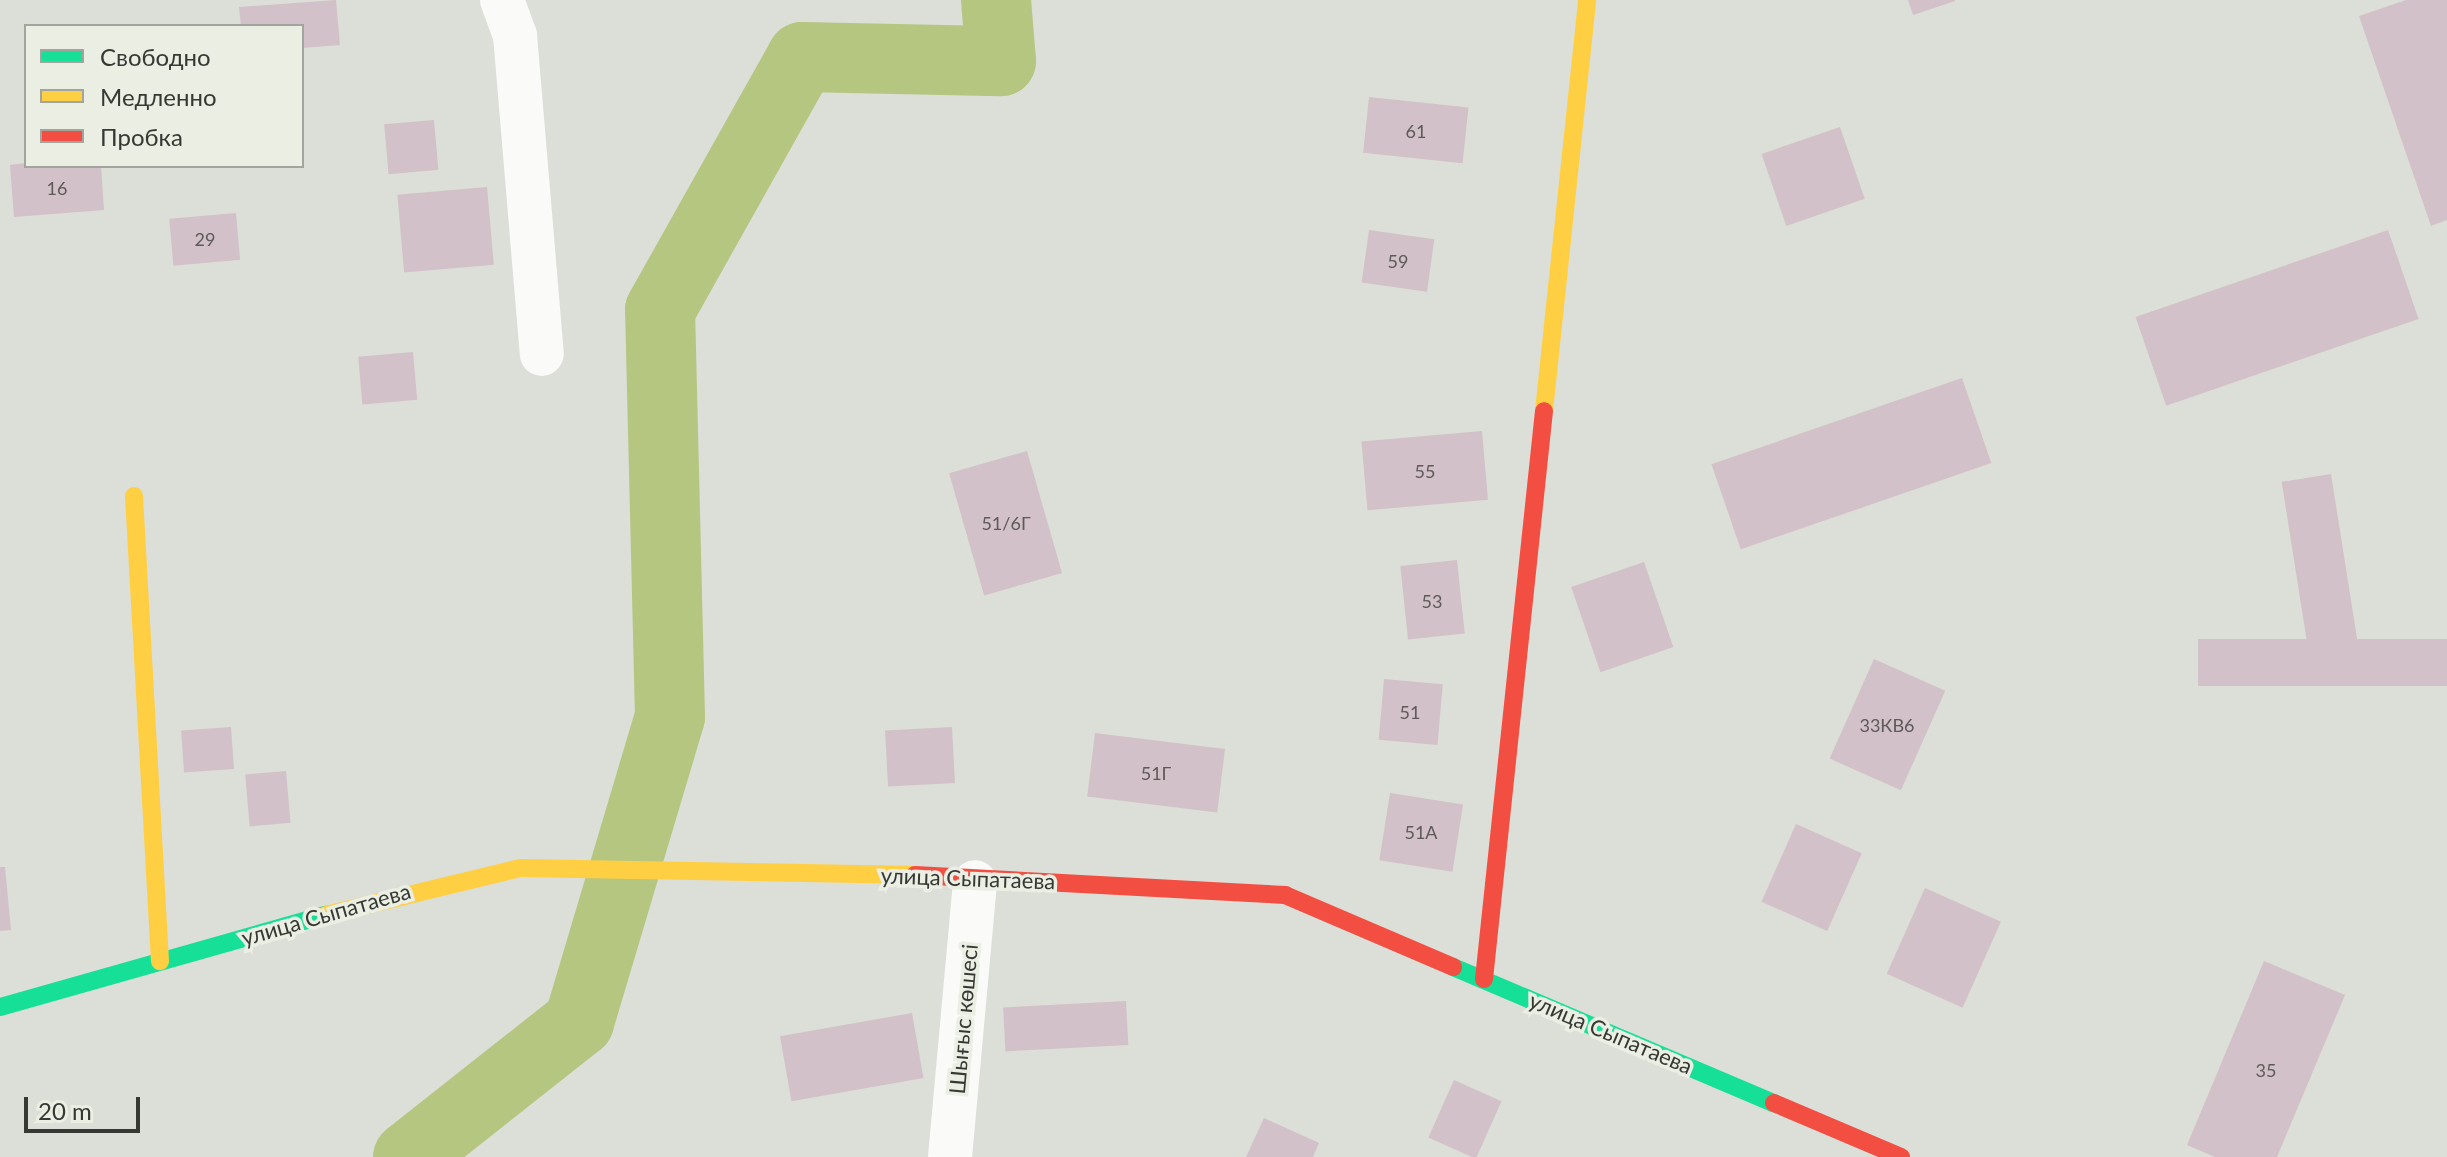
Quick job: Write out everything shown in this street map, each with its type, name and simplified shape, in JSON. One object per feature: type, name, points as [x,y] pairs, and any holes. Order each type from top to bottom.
[{"type":"street","points":[[502,0],[515,35],[542,354]]},
{"type":"street","points":[[1484,979],[1587,0]]},
{"type":"street","points":[[134,496],[160,961]]},
{"type":"street","name":"улица Сыпатаева","points":[[0,1007],[421,888],[520,868],[783,868],[975,882],[1285,895],[1901,1157]]},
{"type":"street","name":"Шығыс көшесі","points":[[950,1157],[975,882]]},
{"type":"building","points":[[336,0],[340,45],[304,48],[304,24],[241,24],[239,7]]},
{"type":"building","points":[[1908,0],[1955,0],[1955,1],[1913,15]]},
{"type":"building","points":[[2406,0],[2447,0],[2447,220],[2431,226],[2359,16]]},
{"type":"building","points":[[1369,97],[1468,107],[1463,163],[1363,153]]},
{"type":"building","points":[[434,120],[438,170],[389,174],[384,124]]},
{"type":"building","points":[[1840,127],[1865,199],[1786,226],[1762,154]]},
{"type":"building","points":[[24,163],[24,168],[101,168],[104,210],[14,217],[10,165]]},
{"type":"building","points":[[487,187],[494,265],[404,273],[397,195]]},
{"type":"building","points":[[236,213],[240,260],[173,266],[169,219]]},
{"type":"building","points":[[1369,230],[1434,239],[1427,292],[1362,282]]},
{"type":"building","points":[[2388,230],[2419,319],[2166,406],[2136,317]]},
{"type":"building","points":[[413,352],[417,400],[362,405],[358,357]]},
{"type":"building","points":[[1962,378],[1991,463],[1741,549],[1711,464]]},
{"type":"building","points":[[1482,431],[1488,500],[1367,510],[1361,442]]},
{"type":"building","points":[[1027,451],[1062,573],[984,595],[949,473]]},
{"type":"building","points":[[2331,474],[2357,639],[2308,647],[2282,482]]},
{"type":"building","points":[[1457,560],[1465,634],[1408,640],[1400,566]]},
{"type":"building","points":[[1644,562],[1673,647],[1600,672],[1571,587]]},
{"type":"building","points":[[2198,639],[2447,639],[2447,686],[2198,686]]},
{"type":"building","points":[[1874,659],[1945,691],[1901,790],[1830,759]]},
{"type":"building","points":[[1384,679],[1443,684],[1437,745],[1379,740]]},
{"type":"building","points":[[231,727],[234,769],[184,772],[181,730]]},
{"type":"building","points":[[952,727],[955,783],[888,786],[885,731]]},
{"type":"building","points":[[1095,733],[1225,749],[1217,812],[1087,797]]},
{"type":"building","points":[[286,771],[291,823],[250,826],[245,775]]},
{"type":"building","points":[[1390,793],[1463,805],[1452,872],[1379,860]]},
{"type":"building","points":[[1796,824],[1862,853],[1827,931],[1761,902]]},
{"type":"building","points":[[0,867],[5,867],[11,930],[0,931]]},
{"type":"building","points":[[1925,888],[2001,922],[1963,1008],[1887,974]]},
{"type":"building","points":[[2264,961],[2345,995],[2277,1157],[2215,1157],[2187,1145]]},
{"type":"building","points":[[1126,1001],[1128,1045],[1005,1051],[1003,1007]]},
{"type":"building","points":[[912,1013],[923,1078],[791,1101],[780,1036]]},
{"type":"building","points":[[1454,1080],[1502,1101],[1477,1157],[1428,1138]]},
{"type":"building","points":[[1264,1118],[1319,1143],[1313,1157],[1246,1157]]},
{"type":"waterway","points":[[408,1157],[579,1022],[670,717],[660,310],[802,57],[1001,61],[996,0]]},
{"type":"traffic: fast","points":[[0,1007],[326,915]]},
{"type":"traffic: fast","points":[[1453,967],[1774,1103]]},
{"type":"traffic: slow","points":[[1544,411],[1587,0]]},
{"type":"traffic: slow","points":[[134,496],[160,961]]},
{"type":"traffic: slow","points":[[326,915],[520,868],[915,875]]},
{"type":"traffic: jam","points":[[1484,979],[1544,411]]},
{"type":"traffic: jam","points":[[915,875],[1285,895],[1453,967]]},
{"type":"traffic: jam","points":[[1774,1103],[1901,1157]]}]
